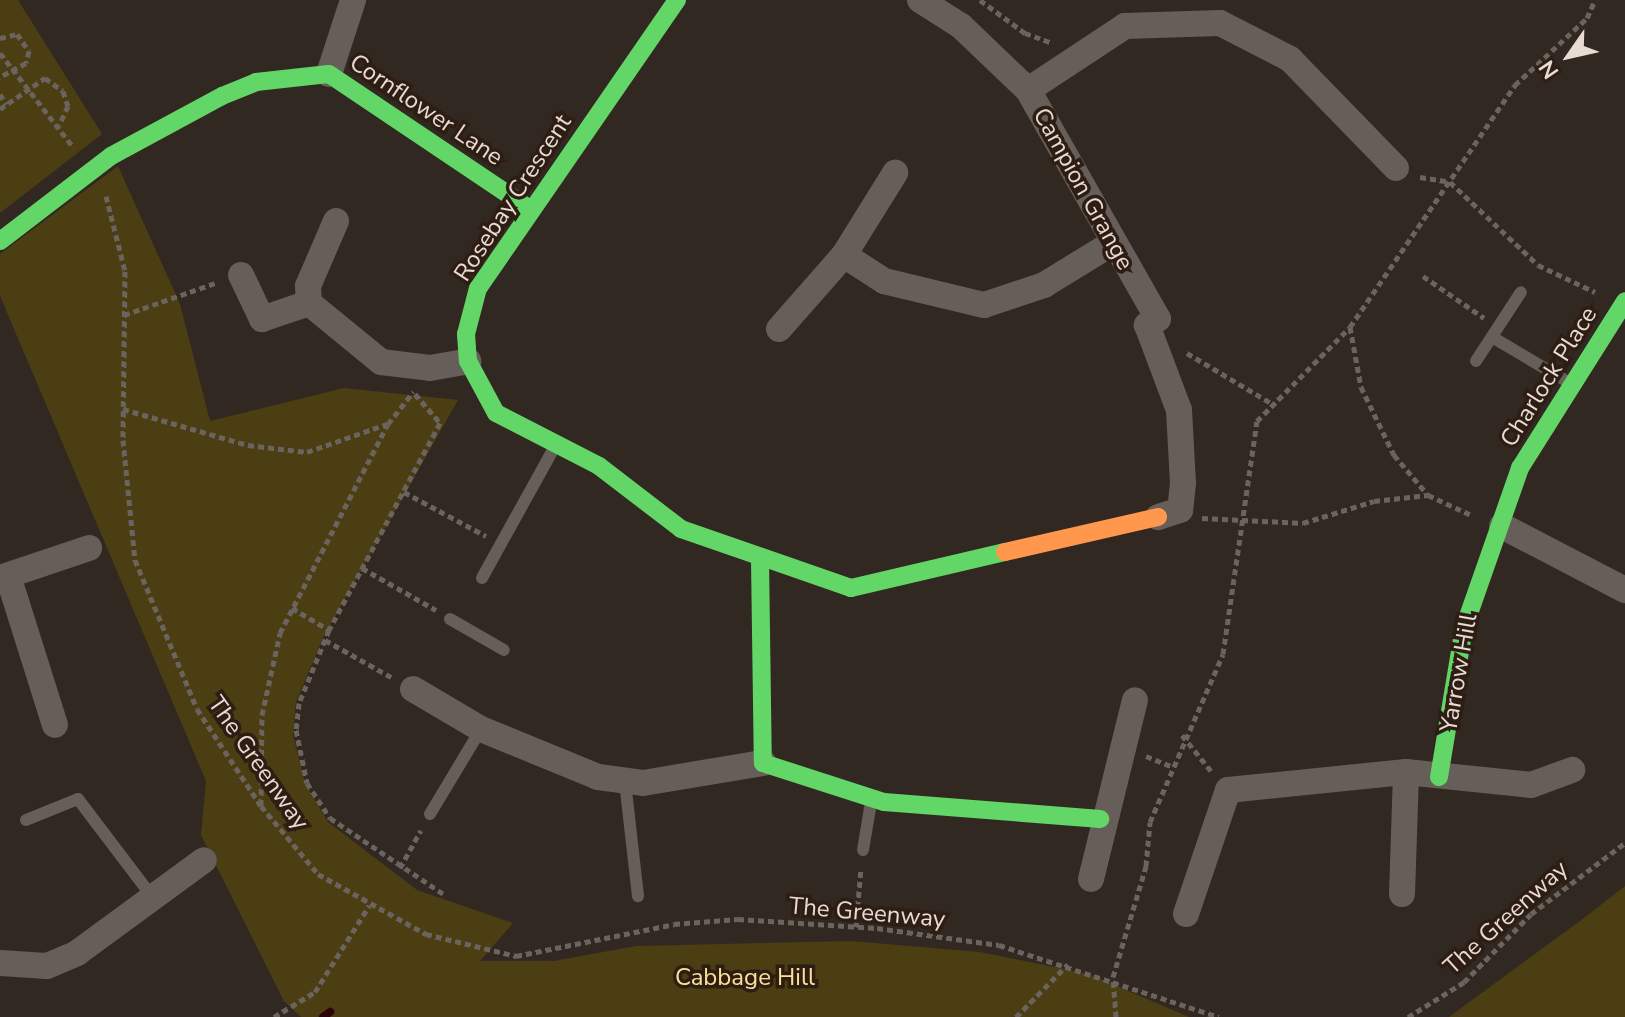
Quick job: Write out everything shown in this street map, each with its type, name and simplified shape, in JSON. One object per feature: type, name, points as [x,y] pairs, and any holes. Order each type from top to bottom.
[{"type":"street","points":[[329,74],[353,0]]},
{"type":"street","name":"Rosebay Crescent","points":[[468,361],[466,334],[478,288],[677,0]]},
{"type":"street","name":"Campion Grange","points":[[920,0],[961,26],[1028,90],[1111,244],[1158,319]]},
{"type":"street","points":[[1028,90],[1125,26],[1220,23],[1290,59],[1396,168]]},
{"type":"street","name":"Cornflower Lane","points":[[0,241],[111,156],[222,96],[256,82],[329,74],[530,209]]},
{"type":"street","points":[[779,329],[844,255],[895,173]]},
{"type":"street","points":[[336,221],[308,286],[309,303],[381,362],[416,379],[468,361],[496,413],[557,443],[681,529],[760,560],[851,588],[1168,514],[1183,483],[1179,410],[1147,325],[1158,319]]},
{"type":"street","points":[[844,255],[895,285],[984,305],[1044,285],[1111,244]]},
{"type":"street","points":[[241,275],[262,319],[309,303]]},
{"type":"street","name":"Charlock Place","points":[[1502,526],[1520,468],[1625,301]]},
{"type":"street","points":[[1502,526],[1625,590]]},
{"type":"street","name":"Yarrow Hill","points":[[1439,777],[1464,628],[1502,526]]},
{"type":"street","points":[[55,725],[4,577],[89,548]]},
{"type":"street","points":[[760,560],[763,763]]},
{"type":"street","points":[[413,689],[481,729],[625,782],[763,763],[872,798],[1033,808],[1100,819]]},
{"type":"street","points":[[1091,879],[1100,819],[1135,700]]},
{"type":"street","points":[[1186,914],[1218,779],[1406,772],[1531,785],[1572,770]]},
{"type":"street","points":[[1402,894],[1406,772]]},
{"type":"street","points":[[0,963],[47,966],[156,901],[204,860]]},
{"type":"lane","points":[[1476,361],[1521,292]]},
{"type":"lane","points":[[1495,332],[1571,383]]},
{"type":"lane","points":[[482,578],[557,443]]},
{"type":"lane","points":[[450,619],[504,650]]},
{"type":"lane","points":[[430,814],[481,729]]},
{"type":"lane","points":[[625,782],[638,896]]},
{"type":"lane","points":[[863,850],[872,798]]},
{"type":"lane","points":[[26,820],[78,799],[156,901]]},
{"type":"path","points":[[980,0],[1025,33],[1061,42]]},
{"type":"path","points":[[1116,1017],[1113,977],[1146,866],[1150,822],[1182,735],[1223,654],[1250,438],[1271,403],[1350,327],[1515,85],[1587,18],[1595,0]]},
{"type":"path","points":[[0,38],[17,34],[28,46],[26,63],[0,77]]},
{"type":"path","points":[[0,53],[59,125],[83,161]]},
{"type":"path","points":[[0,109],[26,84],[45,78],[63,91],[68,106],[59,125]]},
{"type":"path","points":[[0,94],[6,104]]},
{"type":"path","points":[[1450,182],[1538,265],[1601,295]]},
{"type":"path","name":"The Greenway","points":[[100,185],[119,224],[128,521],[144,588],[197,709],[261,806],[318,874],[369,906],[426,934],[516,956],[674,924],[738,919],[856,927],[999,945],[1113,977],[1219,1017]]},
{"type":"path","points":[[124,315],[241,275]]},
{"type":"path","points":[[1423,276],[1495,332]]},
{"type":"path","points":[[1158,319],[1180,349],[1271,403]]},
{"type":"path","points":[[1350,327],[1361,387],[1394,455],[1428,495],[1502,526]]},
{"type":"path","points":[[261,806],[269,670],[291,608],[388,424],[416,379],[440,423],[329,630],[299,703],[307,783],[330,818],[400,868],[445,895]]},
{"type":"path","points":[[123,409],[248,445],[307,452],[388,424]]},
{"type":"path","points":[[404,492],[501,544]]},
{"type":"path","points":[[1168,514],[1303,523],[1374,501],[1428,495]]},
{"type":"path","points":[[362,568],[450,619]]},
{"type":"path","points":[[291,608],[329,630]]},
{"type":"path","points":[[325,640],[413,689]]},
{"type":"path","points":[[1182,735],[1204,756],[1218,779]]},
{"type":"path","points":[[400,868],[430,814]]},
{"type":"path","name":"The Greenway","points":[[1408,1017],[1464,982],[1531,914],[1625,843]]},
{"type":"path","points":[[856,927],[863,850]]},
{"type":"path","points":[[274,1017],[324,978],[369,906]]},
{"type":"path","points":[[1016,1017],[1068,964]]},
{"type":"green space","points":[[0,0],[18,0],[102,134],[0,213]]},
{"type":"green space","name":"Cabbage Hill","points":[[118,166],[180,304],[210,421],[344,388],[458,400],[323,638],[296,702],[293,735],[305,783],[328,822],[417,890],[513,923],[480,961],[554,961],[636,946],[851,941],[980,952],[1089,974],[1189,1017],[301,1017],[284,1001],[201,835],[206,781],[0,296],[0,254]]},
{"type":"green space","points":[[1625,886],[1625,1017],[1449,1017],[1584,918]]},
{"type":"waterway","points":[[323,1017],[330,1012]]},
{"type":"traffic: fast","points":[[677,0],[478,288],[466,334],[468,361],[496,413],[599,466],[681,529],[851,588],[1005,552]]},
{"type":"traffic: fast","points":[[0,241],[111,156],[222,96],[256,82],[329,74],[530,209]]},
{"type":"traffic: fast","points":[[1439,777],[1464,628],[1520,468],[1625,301]]},
{"type":"traffic: fast","points":[[760,560],[763,763],[884,802],[1100,819]]},
{"type":"traffic: slow","points":[[1005,552],[1158,517]]}]
